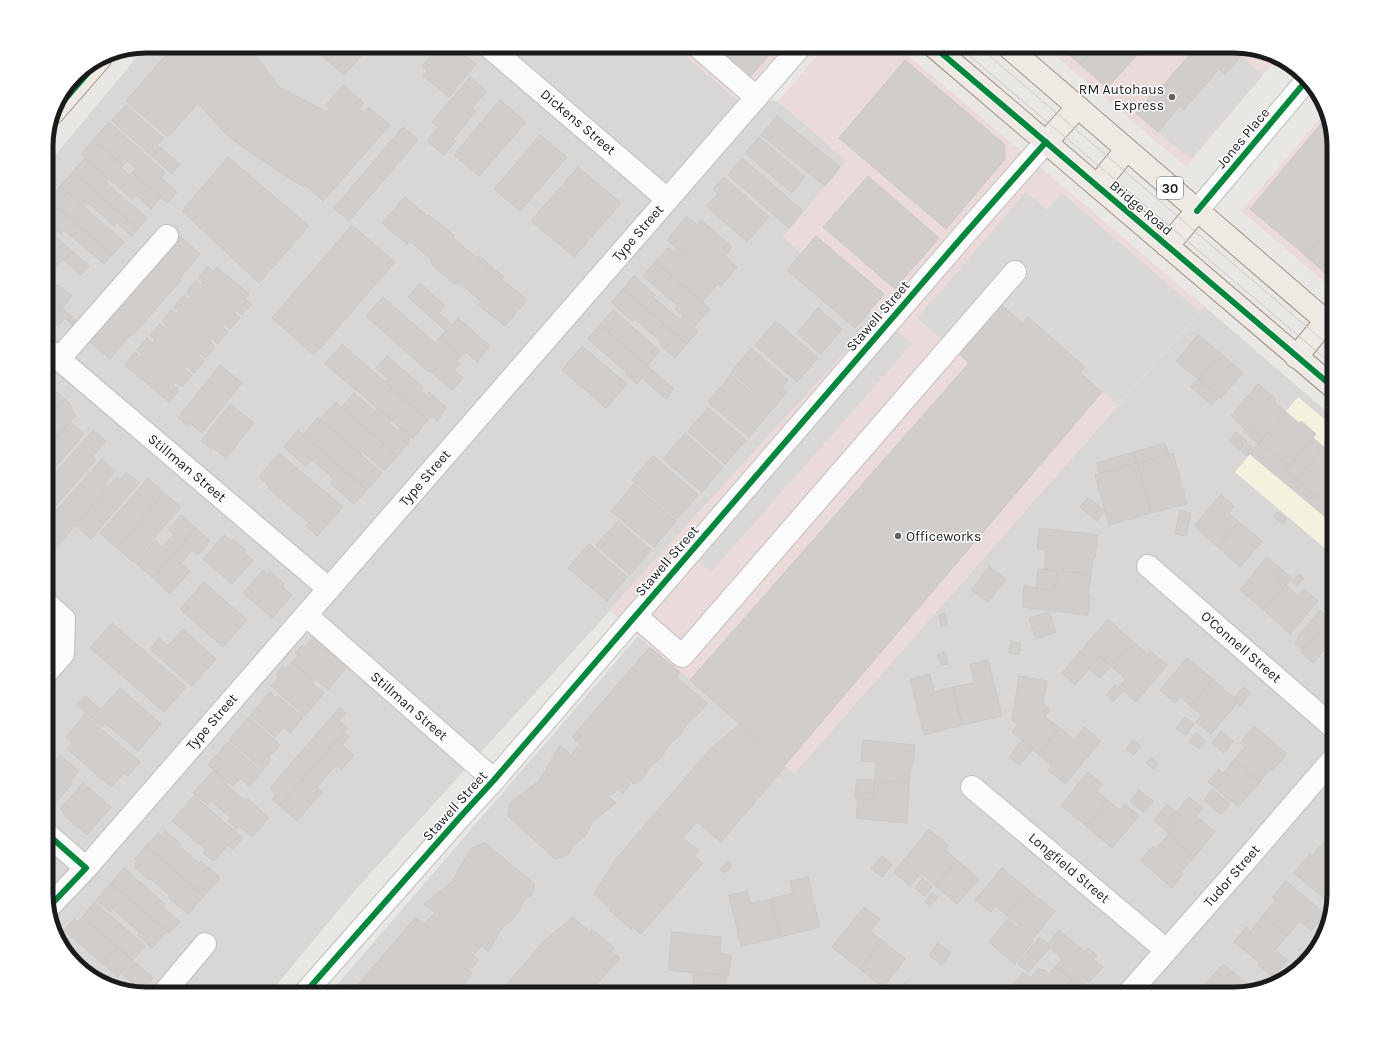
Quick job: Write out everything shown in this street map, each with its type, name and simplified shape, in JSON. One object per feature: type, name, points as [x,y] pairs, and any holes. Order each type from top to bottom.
[{"type":"main road","name":"Bridge Road","points":[[941,53],[1327,382]]},
{"type":"main road","name":"30","points":[[1015,53],[1327,321]]},
{"type":"main road","points":[[70,94],[86,75]]},
{"type":"main road","points":[[1046,142],[1078,107]]},
{"type":"main road","points":[[1097,186],[1126,150]]},
{"type":"main road","points":[[1167,246],[1197,211]]},
{"type":"main road","points":[[1296,357],[1327,327]]},
{"type":"street","name":"Dickens Street","points":[[496,53],[667,199]]},
{"type":"street","points":[[705,53],[756,97]]},
{"type":"street","name":"Type Street","points":[[53,902],[86,868],[795,53]]},
{"type":"street","name":"Jones Place","points":[[1197,211],[1303,84]]},
{"type":"street","name":"Stawell Street","points":[[310,987],[494,780],[1046,142]]},
{"type":"street","points":[[53,354],[167,236]]},
{"type":"street","points":[[636,616],[682,656],[1015,272]]},
{"type":"street","name":"Stillman Street","points":[[53,354],[329,589]]},
{"type":"street","name":"O'Connell Street","points":[[1148,566],[1327,722]]},
{"type":"street","points":[[53,609],[64,619],[63,654],[53,665]]},
{"type":"street","name":"Stillman Street","points":[[306,615],[494,780]]},
{"type":"street","name":"Tudor Street","points":[[1134,987],[1327,766]]},
{"type":"street","name":"Longfield Street","points":[[972,787],[1166,950]]},
{"type":"street","points":[[53,839],[86,868]]},
{"type":"street","points":[[169,987],[206,944]]},
{"type":"shaded area","points":[[140,53],[683,53],[738,101],[778,101],[847,161],[783,237],[877,318],[358,887],[275,987],[146,987],[116,982],[90,968],[80,960],[66,940],[56,918],[53,900],[53,158]]},
{"type":"shaded area","points":[[683,53],[778,53],[738,101]]},
{"type":"shaded area","points":[[819,53],[905,53],[1205,307],[794,774],[690,680],[609,610],[876,318],[783,237],[846,161],[778,101]]},
{"type":"shaded area","points":[[1052,53],[1240,53],[1264,58],[1274,63],[1186,167]]},
{"type":"shaded area","points":[[1241,56],[1263,75],[1191,159],[1158,132],[1180,106],[1185,110],[1219,69],[1225,75]]},
{"type":"shaded area","points":[[1322,117],[1327,146],[1327,284],[1241,211]]},
{"type":"shaded area","points":[[1026,192],[1047,210],[1062,193],[1200,312],[1118,405],[1080,373],[1085,367],[1028,318],[1023,324],[1002,305],[959,354],[917,318]]},
{"type":"shaded area","points":[[1205,307],[1327,412],[1326,906],[1320,929],[1308,950],[1295,964],[1275,977],[1252,985],[1234,987],[335,987],[638,636],[690,680],[794,773]]},
{"type":"shaded area","points":[[888,324],[912,344],[711,572],[690,554]]},
{"type":"shaded area","points":[[1298,397],[1327,421],[1327,550],[1235,472]]},
{"type":"building","points":[[168,53],[254,53],[279,87],[327,112],[330,108],[326,105],[343,85],[364,103],[359,109],[364,113],[369,107],[390,125],[323,201],[309,188],[298,184],[241,146],[225,133],[198,103],[168,137],[126,101]]},
{"type":"building","points":[[325,53],[364,53],[344,75],[322,56]]},
{"type":"building","points":[[433,53],[462,53],[476,64],[449,97],[423,76],[427,71],[422,66]]},
{"type":"building","points":[[728,53],[770,54],[750,77],[725,56]]},
{"type":"building","points":[[1067,53],[1089,53],[1080,64]]},
{"type":"building","points":[[1089,53],[1139,53],[1107,88],[1080,64]]},
{"type":"building","name":"RM Autohaus Express","points":[[1191,53],[1237,53],[1241,56],[1225,75],[1219,69],[1184,110],[1180,106],[1158,132],[1136,113],[1159,86],[1161,88]]},
{"type":"building","points":[[905,60],[1004,144],[1005,159],[946,229],[839,138]]},
{"type":"building","points":[[470,77],[486,91],[472,108],[476,111],[453,139],[456,141],[444,155],[427,141],[438,127],[432,122]]},
{"type":"building","points":[[500,100],[526,122],[479,176],[454,155]]},
{"type":"building","points":[[126,105],[163,138],[157,145],[180,164],[172,174],[111,120]]},
{"type":"building","points":[[777,116],[840,167],[825,186],[761,135]]},
{"type":"building","points":[[1324,121],[1327,146],[1327,230],[1306,256],[1250,209]]},
{"type":"building","points":[[109,122],[165,172],[161,178],[177,192],[167,203],[132,173],[136,168],[127,161],[123,165],[93,140]]},
{"type":"building","points":[[403,127],[418,140],[349,221],[334,208]]},
{"type":"building","points":[[540,135],[567,157],[520,211],[494,189]]},
{"type":"building","points":[[759,137],[805,177],[792,193],[745,153]]},
{"type":"building","points":[[93,140],[123,165],[121,167],[130,176],[132,173],[161,197],[151,209],[136,195],[132,199],[81,154]]},
{"type":"building","points":[[228,157],[309,226],[259,283],[182,211]]},
{"type":"building","points":[[85,158],[109,179],[105,182],[147,218],[138,229],[73,172]]},
{"type":"building","points":[[742,158],[803,211],[789,228],[728,175]]},
{"type":"building","points":[[578,167],[621,203],[574,257],[531,221]]},
{"type":"building","points":[[73,172],[138,229],[132,236],[117,223],[114,226],[88,203],[84,207],[60,186]]},
{"type":"building","points":[[868,176],[939,238],[895,289],[823,227]]},
{"type":"building","points":[[724,177],[769,217],[747,242],[706,206],[718,194],[713,189]]},
{"type":"building","points":[[60,186],[124,242],[112,255],[53,203],[53,195]]},
{"type":"building","points":[[405,197],[427,216],[429,215],[455,236],[453,238],[527,300],[505,326],[478,305],[481,301],[458,282],[456,285],[430,263],[432,260],[409,241],[407,244],[382,223]]},
{"type":"building","points":[[53,203],[112,255],[104,264],[64,230],[61,233],[53,227]]},
{"type":"building","points":[[687,216],[697,225],[701,220],[732,247],[725,256],[737,267],[721,286],[667,240]]},
{"type":"building","points":[[352,225],[395,262],[314,355],[272,318]]},
{"type":"building","points":[[53,227],[59,232],[55,236],[89,266],[81,275],[53,251]]},
{"type":"building","points":[[1327,230],[1327,275],[1306,256]]},
{"type":"building","points":[[176,233],[200,254],[179,279],[181,280],[110,359],[85,338]]},
{"type":"building","points":[[816,236],[884,294],[855,328],[787,270]]},
{"type":"building","points":[[668,248],[674,252],[676,249],[717,285],[702,302],[655,262]]},
{"type":"building","points":[[53,251],[63,259],[54,269],[53,268]]},
{"type":"building","points":[[479,256],[504,277],[502,279],[477,258]]},
{"type":"building","points":[[655,262],[710,309],[695,326],[675,309],[678,306],[643,276]]},
{"type":"building","points":[[208,266],[213,271],[217,267],[249,294],[245,299],[252,304],[242,315],[236,310],[234,313],[240,318],[230,329],[224,324],[222,327],[228,332],[218,344],[212,339],[209,341],[215,347],[206,358],[199,353],[198,355],[204,361],[194,373],[188,367],[185,370],[192,375],[182,387],[175,382],[173,385],[179,390],[169,402],[125,365],[135,352],[140,357],[143,354],[137,350],[147,338],[152,343],[155,340],[150,335],[160,324],[165,328],[167,326],[162,321],[171,310],[177,314],[179,311],[174,307],[184,295],[189,300],[191,297],[186,292],[196,281],[201,285],[203,283],[198,278]]},
{"type":"building","points":[[634,276],[655,295],[653,297],[680,320],[682,317],[698,331],[687,344],[623,289]]},
{"type":"building","points":[[53,282],[57,286],[59,285],[72,296],[62,308],[53,300]]},
{"type":"building","points":[[420,283],[445,306],[439,313],[452,325],[458,318],[490,346],[477,362],[466,352],[461,356],[440,337],[446,331],[408,297]]},
{"type":"building","points":[[623,289],[687,344],[675,358],[659,344],[661,342],[634,318],[632,321],[611,302]]},
{"type":"building","points":[[383,297],[435,343],[440,337],[461,356],[457,361],[460,364],[454,370],[463,378],[452,390],[430,371],[429,372],[366,316]]},
{"type":"building","points":[[53,300],[76,320],[72,325],[65,318],[58,326],[53,322]]},
{"type":"building","name":"Officeworks","points":[[1002,305],[1023,324],[1028,317],[1085,367],[1080,373],[1102,392],[785,765],[690,680],[969,363],[959,354]]},
{"type":"building","points":[[818,308],[842,329],[821,354],[797,333]]},
{"type":"building","points":[[613,310],[660,351],[647,366],[600,325]]},
{"type":"building","points":[[776,321],[818,358],[797,382],[755,345]]},
{"type":"building","points":[[600,325],[674,389],[666,399],[642,378],[637,384],[626,374],[627,373],[588,339]]},
{"type":"building","points":[[1198,335],[1220,353],[1198,379],[1176,361]]},
{"type":"building","points":[[342,344],[428,420],[413,438],[325,364]]},
{"type":"building","points":[[582,346],[627,384],[606,408],[562,370]]},
{"type":"building","points":[[751,348],[788,380],[782,387],[787,392],[773,409],[731,372]]},
{"type":"building","points":[[1220,353],[1243,373],[1221,398],[1198,379]]},
{"type":"building","points":[[387,356],[423,387],[420,390],[426,395],[429,392],[446,407],[438,421],[432,416],[428,420],[386,383],[389,379],[376,368]]},
{"type":"building","points":[[220,365],[242,383],[202,433],[190,423],[188,426],[178,418]]},
{"type":"building","points":[[731,375],[772,410],[749,437],[708,402]]},
{"type":"building","points":[[1198,379],[1219,396],[1212,405],[1191,387]]},
{"type":"building","points":[[1258,384],[1276,399],[1274,402],[1286,412],[1264,437],[1249,425],[1245,429],[1231,416]]},
{"type":"building","points":[[57,392],[65,399],[53,413],[53,394],[54,395]]},
{"type":"building","points":[[354,393],[375,411],[378,408],[392,420],[389,423],[397,431],[401,428],[411,436],[408,440],[410,442],[397,456],[342,407]]},
{"type":"building","points":[[65,399],[72,406],[70,409],[76,415],[53,441],[53,413]]},
{"type":"building","points":[[336,402],[397,456],[384,471],[362,451],[360,454],[320,419]]},
{"type":"building","points":[[230,404],[254,423],[226,458],[214,448],[212,450],[201,441]]},
{"type":"building","points":[[708,408],[746,440],[725,464],[688,431]]},
{"type":"building","points":[[1286,412],[1299,423],[1301,421],[1316,434],[1289,466],[1260,442]]},
{"type":"building","points":[[318,417],[382,473],[367,490],[303,435]]},
{"type":"building","points":[[70,422],[84,434],[53,470],[53,441]]},
{"type":"building","points":[[1249,425],[1264,437],[1258,444],[1243,431]]},
{"type":"building","points":[[93,430],[106,441],[92,457],[96,460],[53,509],[53,476]]},
{"type":"building","points":[[298,430],[367,490],[354,504],[330,483],[334,479],[312,460],[306,467],[284,447]]},
{"type":"building","points":[[1236,432],[1247,441],[1240,450],[1229,441]]},
{"type":"building","points":[[685,433],[723,467],[702,492],[663,459]]},
{"type":"building","points":[[1313,438],[1324,447],[1296,479],[1285,471]]},
{"type":"building","points":[[1260,442],[1289,466],[1285,471],[1327,505],[1327,518],[1250,454]]},
{"type":"building","points":[[1165,443],[1169,454],[1137,463],[1134,452]]},
{"type":"building","points":[[1247,444],[1253,448],[1248,456],[1242,452]]},
{"type":"building","points":[[1326,445],[1327,446],[1327,505],[1296,479]]},
{"type":"building","points":[[1134,452],[1137,463],[1099,473],[1097,463]]},
{"type":"building","points":[[279,453],[343,507],[317,536],[306,526],[309,523],[268,488],[269,486],[259,477]]},
{"type":"building","points":[[1173,453],[1187,504],[1151,513],[1137,463]]},
{"type":"building","points":[[653,456],[698,495],[677,519],[632,480]]},
{"type":"building","points":[[102,459],[115,471],[104,484],[108,487],[55,549],[53,547],[53,514]]},
{"type":"building","points":[[1137,463],[1151,513],[1109,525],[1095,475]]},
{"type":"building","points":[[126,472],[139,483],[91,539],[75,525],[117,477],[120,480]]},
{"type":"building","points":[[148,478],[164,493],[117,548],[100,533]]},
{"type":"building","points":[[634,484],[676,521],[654,547],[611,511]]},
{"type":"building","points":[[164,493],[181,507],[133,562],[117,548]]},
{"type":"building","points":[[1221,494],[1234,506],[1229,513],[1239,522],[1218,547],[1194,526]]},
{"type":"building","points":[[1088,497],[1105,511],[1097,521],[1080,507]]},
{"type":"building","points":[[1180,510],[1191,513],[1186,536],[1175,534]]},
{"type":"building","points":[[1278,512],[1287,519],[1283,524],[1274,517]]},
{"type":"building","points":[[181,515],[196,528],[153,578],[135,562],[155,540],[162,547],[174,534],[168,530]]},
{"type":"building","points":[[618,521],[651,550],[630,575],[596,545]]},
{"type":"building","points":[[1239,522],[1262,541],[1240,567],[1218,547]]},
{"type":"building","points":[[196,528],[210,541],[198,555],[192,550],[181,563],[190,571],[170,594],[153,578]]},
{"type":"building","points":[[1039,528],[1098,535],[1091,574],[1044,569],[1046,550],[1037,549]]},
{"type":"building","points":[[224,535],[231,541],[233,539],[246,550],[244,552],[253,560],[232,584],[203,559]]},
{"type":"building","points":[[589,544],[627,577],[607,601],[568,568]]},
{"type":"building","points":[[1267,557],[1281,569],[1275,576],[1286,585],[1264,610],[1240,590]]},
{"type":"building","points":[[989,567],[1006,579],[988,602],[971,590]]},
{"type":"building","points":[[1038,569],[1057,571],[1055,590],[1036,588]]},
{"type":"building","points":[[1281,569],[1292,578],[1286,585],[1275,576]]},
{"type":"building","points":[[263,570],[268,574],[270,571],[284,584],[282,586],[292,595],[272,618],[243,593]]},
{"type":"building","points":[[1057,571],[1091,574],[1088,595],[1090,595],[1088,615],[1022,607],[1024,586],[1055,590]]},
{"type":"building","points":[[1299,574],[1304,578],[1297,586],[1292,582]]},
{"type":"building","points":[[204,582],[247,620],[223,647],[180,609]]},
{"type":"building","points":[[1286,585],[1298,596],[1304,589],[1318,601],[1290,634],[1264,610]]},
{"type":"building","points":[[1320,610],[1327,616],[1327,622],[1303,650],[1295,643],[1299,637],[1298,636]]},
{"type":"building","points":[[1049,612],[1056,632],[1036,639],[1029,618]]},
{"type":"building","points":[[945,613],[947,625],[941,626],[939,615]]},
{"type":"building","points":[[1108,619],[1132,641],[1111,666],[1100,656],[1075,685],[1062,673]]},
{"type":"building","points":[[112,623],[186,687],[164,712],[90,648]]},
{"type":"building","points":[[1323,627],[1327,631],[1327,647],[1313,663],[1301,652]]},
{"type":"building","points":[[183,629],[216,659],[192,686],[150,649],[159,638],[168,646]]},
{"type":"building","points":[[313,638],[347,667],[328,690],[316,679],[314,681],[292,662],[298,655],[295,653],[302,645],[304,647]]},
{"type":"building","points":[[1011,641],[1021,644],[1019,655],[1009,653]]},
{"type":"building","points":[[1132,641],[1148,654],[1150,651],[1167,665],[1136,702],[1119,687],[1126,679],[1111,666]]},
{"type":"building","points":[[650,647],[680,672],[676,677],[707,703],[688,723],[680,735],[669,745],[661,758],[650,766],[643,778],[634,784],[631,781],[627,783],[630,785],[623,793],[618,789],[612,795],[610,794],[607,796],[616,803],[593,821],[586,835],[572,847],[567,856],[555,859],[508,816],[510,803],[540,780],[560,745],[571,755],[580,744],[572,737]]},
{"type":"building","points":[[945,652],[948,664],[941,665],[938,654]]},
{"type":"building","points":[[1100,656],[1111,666],[1100,678],[1089,669]]},
{"type":"building","points":[[1187,658],[1213,679],[1190,706],[1180,697],[1175,703],[1160,690]]},
{"type":"building","points":[[988,660],[1002,716],[962,725],[953,687],[975,683],[970,664]]},
{"type":"building","points":[[292,662],[314,681],[312,683],[324,693],[305,716],[271,686],[279,677],[276,675],[283,666],[286,669]]},
{"type":"building","points":[[930,674],[934,692],[953,687],[962,725],[924,735],[910,679]]},
{"type":"building","points":[[1019,676],[1047,681],[1043,703],[1050,710],[1045,717],[1060,728],[1038,754],[1012,732],[1018,724],[1012,720]]},
{"type":"building","points":[[1213,679],[1238,702],[1211,734],[1196,722],[1202,715],[1190,706]]},
{"type":"building","points":[[1115,685],[1123,691],[1113,702],[1106,695]]},
{"type":"building","points":[[1243,687],[1251,693],[1240,706],[1236,703],[1238,702],[1234,698]]},
{"type":"building","points":[[120,688],[161,724],[138,751],[105,723],[102,727],[77,705],[85,696],[101,709]]},
{"type":"building","points":[[270,692],[276,698],[278,696],[303,717],[290,733],[284,727],[275,737],[250,715]]},
{"type":"building","points":[[340,707],[346,713],[339,721],[347,728],[280,806],[272,799],[276,794],[270,788]]},
{"type":"building","points":[[85,715],[140,762],[128,776],[124,773],[111,787],[67,749],[72,742],[66,737]]},
{"type":"building","points":[[249,717],[280,745],[269,757],[271,760],[263,770],[229,740]]},
{"type":"building","points":[[1185,717],[1194,724],[1186,735],[1176,729]]},
{"type":"building","points":[[739,725],[785,767],[721,842],[697,822],[683,838],[699,851],[695,856],[703,863],[641,934],[632,927],[631,929],[609,910],[610,908],[594,894],[615,860],[710,749]]},
{"type":"building","points":[[1254,726],[1287,754],[1272,771],[1270,769],[1260,782],[1234,760],[1245,747],[1240,743]]},
{"type":"building","points":[[1084,727],[1101,741],[1065,784],[1048,770],[1052,766],[1038,754],[1060,728],[1074,740]]},
{"type":"building","points":[[1221,731],[1233,741],[1224,753],[1212,743]]},
{"type":"building","points":[[344,732],[349,737],[342,745],[354,755],[341,770],[336,765],[317,787],[322,792],[297,821],[280,806]]},
{"type":"building","points":[[1196,733],[1206,741],[1199,749],[1189,741]]},
{"type":"building","points":[[863,740],[915,745],[913,763],[911,763],[909,784],[875,780],[876,762],[861,761]]},
{"type":"building","points":[[1022,740],[1033,749],[1020,765],[1009,757]]},
{"type":"building","points":[[1133,740],[1141,746],[1134,755],[1126,749]]},
{"type":"building","points":[[228,742],[262,772],[249,786],[240,778],[233,786],[208,765]]},
{"type":"building","points":[[60,755],[79,771],[70,782],[72,784],[53,806],[53,756],[57,759]]},
{"type":"building","points":[[1151,757],[1158,764],[1154,769],[1146,763]]},
{"type":"building","points":[[1234,760],[1260,782],[1238,807],[1208,782],[1219,769],[1223,773]]},
{"type":"building","points":[[214,770],[228,782],[226,784],[245,801],[247,798],[269,818],[252,837],[239,826],[237,829],[228,821],[231,818],[211,801],[208,805],[193,793]]},
{"type":"building","points":[[1088,772],[1102,784],[1097,791],[1107,800],[1086,826],[1061,805]]},
{"type":"building","points":[[857,779],[875,780],[873,800],[855,798]]},
{"type":"building","points":[[875,780],[909,784],[907,823],[856,818],[858,798],[873,800]]},
{"type":"building","points":[[83,783],[111,807],[87,835],[65,816],[66,814],[60,809]]},
{"type":"building","points":[[1212,789],[1230,804],[1221,815],[1204,800]]},
{"type":"building","points":[[1139,790],[1144,794],[1136,806],[1130,801]]},
{"type":"building","points":[[1145,795],[1153,801],[1144,812],[1136,807]]},
{"type":"building","points":[[194,796],[243,838],[233,849],[228,845],[214,861],[203,853],[206,850],[172,821]]},
{"type":"building","points":[[1189,797],[1203,808],[1196,816],[1215,832],[1194,857],[1168,835],[1173,830],[1166,824]]},
{"type":"building","points":[[1107,800],[1120,810],[1125,804],[1139,816],[1112,848],[1086,826]]},
{"type":"building","points":[[1167,804],[1176,812],[1166,824],[1173,830],[1169,834],[1154,820]]},
{"type":"building","points":[[929,829],[949,846],[945,850],[957,860],[936,886],[921,873],[910,886],[894,872]]},
{"type":"building","points":[[165,831],[181,844],[179,846],[199,863],[201,861],[220,878],[204,896],[146,846],[158,833],[161,836]]},
{"type":"building","points":[[1168,835],[1194,857],[1181,872],[1183,874],[1172,888],[1140,860],[1153,846],[1156,849]]},
{"type":"building","points":[[1327,839],[1327,848],[1322,844]]},
{"type":"building","points":[[485,843],[535,884],[531,896],[524,900],[516,916],[502,928],[488,952],[482,946],[473,955],[479,960],[472,968],[470,967],[468,970],[472,973],[465,984],[461,987],[356,987],[415,918],[424,924],[435,913],[424,904],[452,882],[471,848]]},
{"type":"building","points":[[1322,844],[1327,848],[1326,900],[1294,873],[1310,854],[1312,856]]},
{"type":"building","points":[[146,846],[204,896],[188,914],[169,898],[170,896],[151,879],[149,880],[134,867],[138,861],[135,859]]},
{"type":"building","points":[[882,856],[892,865],[882,877],[871,868]]},
{"type":"building","points":[[957,860],[979,879],[957,904],[936,886]]},
{"type":"building","points":[[728,861],[732,865],[725,873],[720,869]]},
{"type":"building","points":[[124,868],[165,904],[163,907],[180,922],[169,933],[111,883]]},
{"type":"building","points":[[1002,868],[1027,889],[1006,915],[996,906],[991,912],[975,900]]},
{"type":"building","points":[[808,877],[820,927],[780,937],[771,899],[793,893],[790,881]]},
{"type":"building","points":[[922,878],[932,886],[925,896],[915,888]]},
{"type":"building","points":[[1286,881],[1325,915],[1311,931],[1300,921],[1287,936],[1263,915],[1276,900],[1272,897]]},
{"type":"building","points":[[111,883],[167,931],[152,948],[137,935],[140,933],[113,909],[110,912],[96,900]]},
{"type":"building","points":[[1027,889],[1055,911],[1015,964],[989,942],[1008,919],[1017,927],[1019,925],[1006,915]]},
{"type":"building","points":[[747,891],[750,903],[771,899],[780,937],[741,946],[729,895]]},
{"type":"building","points":[[932,893],[938,897],[930,906],[925,902]]},
{"type":"building","points":[[95,902],[145,946],[133,960],[82,917]]},
{"type":"building","points":[[864,907],[880,919],[870,931],[883,941],[860,969],[832,947]]},
{"type":"building","points":[[1263,915],[1287,936],[1275,950],[1287,960],[1273,977],[1258,965],[1260,963],[1234,942],[1246,927],[1251,931]]},
{"type":"building","points":[[82,917],[117,947],[102,963],[64,930],[74,919],[78,922]]},
{"type":"building","points":[[573,917],[590,932],[592,929],[614,948],[612,952],[620,958],[594,987],[504,987],[545,940]]},
{"type":"building","points":[[1059,930],[1103,967],[1089,983],[1087,981],[1082,987],[1080,987],[1056,966],[1062,959],[1047,945]]},
{"type":"building","points":[[672,932],[721,937],[720,954],[731,955],[729,976],[668,970]]},
{"type":"building","points":[[1040,937],[1048,944],[1047,945],[1050,948],[1038,961],[1027,952]]},
{"type":"building","points":[[883,941],[905,959],[883,987],[860,969]]},
{"type":"building","points":[[938,943],[951,953],[942,965],[929,955]]},
{"type":"building","points":[[117,947],[153,978],[145,987],[136,986],[121,973],[118,977],[102,963]]},
{"type":"building","points":[[1088,948],[1097,955],[1093,959],[1085,952]]},
{"type":"building","points":[[1027,952],[1038,961],[1028,972],[1018,964]]},
{"type":"building","points":[[1223,964],[1247,984],[1245,986],[1234,987],[1203,987]]},
{"type":"building","points":[[1056,966],[1080,987],[1012,986],[1023,972],[1031,978],[1039,968],[1042,971],[1043,969],[1049,974]]},
{"type":"building","points":[[694,973],[726,975],[725,987],[693,987]]},
{"type":"building","points":[[905,983],[910,987],[902,987]]},
{"type":"tram line","points":[[966,53],[1327,360]]},
{"type":"tram line","points":[[986,53],[1327,344]]},
{"type":"cycle path","points":[[941,53],[1327,382]]},
{"type":"cycle path","points":[[70,94],[86,75]]},
{"type":"cycle path","points":[[1197,211],[1303,84]]},
{"type":"cycle path","points":[[310,987],[494,780],[963,236],[1046,142]]},
{"type":"cycle path","points":[[53,839],[86,868],[53,902]]},
{"type":"place","name":"RM Autohaus Express","points":[[1172,97]]},
{"type":"place","name":"Officeworks","points":[[898,536]]}]
